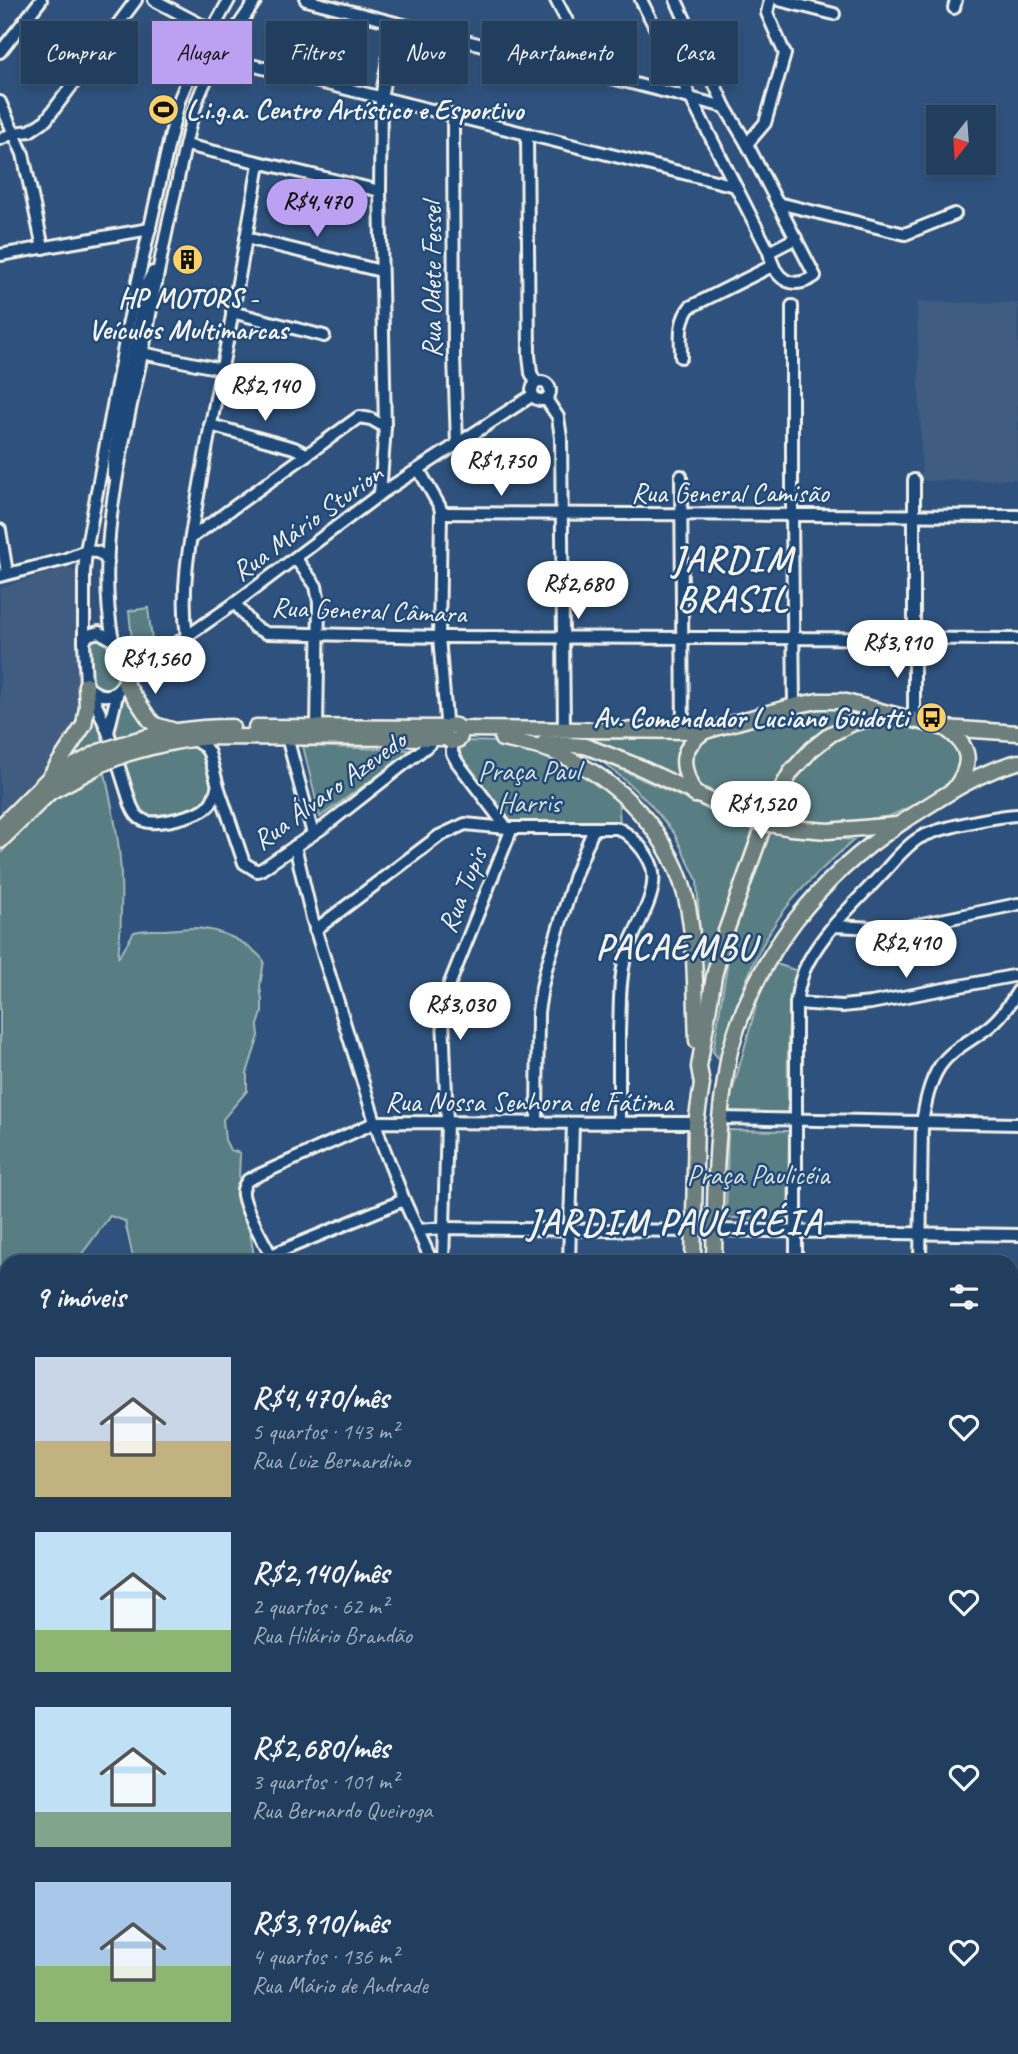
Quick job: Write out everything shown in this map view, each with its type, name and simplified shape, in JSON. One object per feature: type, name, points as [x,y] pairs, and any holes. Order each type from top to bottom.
[{"type":"main road","points":[[123,680],[155,725],[174,730]]},
{"type":"main road","points":[[0,827],[47,780],[84,725],[88,687]]},
{"type":"main road","points":[[124,749],[191,738],[215,737],[564,730],[705,731],[818,701],[842,701],[945,728],[1018,733]]},
{"type":"main road","points":[[699,1067],[714,976],[725,934],[769,811],[786,780],[812,749],[831,734],[853,723],[878,717],[911,719]]},
{"type":"main road","points":[[47,780],[174,730],[202,727],[317,727],[450,734],[585,747],[637,766],[695,795],[759,822],[828,831],[900,824]]},
{"type":"main road","points":[[945,728],[963,746],[968,760],[962,778],[954,789]]},
{"type":"main road","points":[[695,795],[685,775],[684,760],[693,740],[705,731]]},
{"type":"main road","points":[[502,739],[547,749],[577,762],[604,779],[649,822],[666,849],[681,879],[688,909],[704,1115],[704,1152],[706,1155],[716,1156]]},
{"type":"main road","points":[[0,841],[50,792],[102,758]]},
{"type":"main road","points":[[714,1255],[716,1156],[730,1052],[755,985],[770,956],[805,906],[853,859],[879,838],[954,789],[984,774],[1018,762]]},
{"type":"main road","points":[[693,1255],[696,1124],[706,1067],[715,1063],[722,1068],[716,1102],[719,1118]]},
{"type":"street","points":[[0,52],[41,0]]},
{"type":"street","points":[[0,139],[14,133],[30,131],[46,120],[136,0]]},
{"type":"street","points":[[155,0],[194,21]]},
{"type":"street","points":[[216,21],[229,0]]},
{"type":"street","points":[[242,21],[256,0]]},
{"type":"street","points":[[306,0],[387,21]]},
{"type":"street","points":[[556,0],[567,21]]},
{"type":"street","points":[[641,0],[769,253],[772,266],[778,276],[797,283],[807,282],[815,276],[725,107],[676,0]]},
{"type":"street","points":[[747,144],[765,123],[785,54],[767,13],[770,0]]},
{"type":"street","points":[[779,0],[834,14]]},
{"type":"street","points":[[252,65],[735,186]]},
{"type":"street","points":[[186,84],[180,98],[114,397],[86,551],[84,642],[88,687],[108,732],[131,805],[143,821],[160,822],[197,813],[212,802],[218,786],[209,753],[191,738]]},
{"type":"street","points":[[108,732],[123,680],[107,614],[108,562],[115,495],[160,258],[198,98],[205,84]]},
{"type":"street","points":[[380,494],[385,427],[380,191],[384,84]]},
{"type":"street","points":[[635,84],[725,107]]},
{"type":"street","points":[[180,98],[198,98]]},
{"type":"street","points":[[0,102],[23,154],[43,247]]},
{"type":"street","name":"Rua Odete Fessel","points":[[453,116],[457,444]]},
{"type":"street","points":[[527,135],[528,355],[540,400],[547,399],[559,423],[564,730]]},
{"type":"street","points":[[186,145],[380,191]]},
{"type":"street","points":[[187,637],[184,592],[191,538],[259,163]]},
{"type":"street","points":[[778,203],[905,234],[955,214]]},
{"type":"street","points":[[0,255],[150,229]]},
{"type":"street","points":[[246,237],[381,271]]},
{"type":"street","points":[[769,253],[796,238]]},
{"type":"street","points":[[115,495],[113,462],[121,411],[146,286],[160,258]]},
{"type":"street","points":[[681,357],[681,325],[690,307],[772,266]]},
{"type":"street","points":[[792,306],[794,706]]},
{"type":"street","points":[[232,313],[324,336]]},
{"type":"street","points":[[142,352],[221,369]]},
{"type":"street","name":"Rua Mário Sturion","points":[[123,680],[296,559],[380,494],[535,389]]},
{"type":"street","points":[[191,538],[359,417],[371,419],[385,427]]},
{"type":"street","points":[[210,425],[294,448],[306,454]]},
{"type":"street","points":[[419,470],[441,513],[439,637],[446,720],[452,753],[509,828]]},
{"type":"street","points":[[681,476],[683,732]]},
{"type":"street","points":[[911,719],[914,480]]},
{"type":"street","name":"Rua General Camisão","points":[[441,513],[1018,516]]},
{"type":"street","points":[[0,530],[4,575],[86,551],[97,552],[108,562]]},
{"type":"street","points":[[66,559],[74,562],[84,572]]},
{"type":"street","points":[[296,559],[316,586],[317,727]]},
{"type":"street","name":"Rua General Câmara","points":[[235,603],[254,627],[266,633],[563,638],[1018,639]]},
{"type":"street","points":[[84,642],[88,635],[94,632],[106,634],[113,640]]},
{"type":"street","points":[[88,687],[102,696],[110,695],[123,680]]},
{"type":"street","name":"Rua Álvaro Azevedo","points":[[218,786],[244,863],[257,870],[262,869],[313,834],[431,743],[450,734]]},
{"type":"street","points":[[209,753],[215,737]]},
{"type":"street","points":[[286,737],[313,834]]},
{"type":"street","points":[[796,1255],[796,1003],[807,963],[834,926],[918,839],[933,832],[1018,815]]},
{"type":"street","points":[[315,930],[439,836],[465,824],[509,828],[617,828],[626,832],[652,866],[652,880],[646,907],[625,954],[620,981],[619,1123]]},
{"type":"street","name":"Rua Tupis","points":[[443,1255],[446,1122],[443,1016],[446,993],[509,828]]},
{"type":"street","points":[[537,1123],[538,1012],[544,978],[575,875],[594,828]]},
{"type":"street","points":[[295,846],[315,930],[382,1141],[404,1200],[429,1255]]},
{"type":"street","points":[[834,926],[898,929],[1018,904]]},
{"type":"street","points":[[796,1003],[842,1006],[871,1003],[1018,975]]},
{"type":"street","points":[[920,1255],[922,1123],[926,1101],[939,1067],[950,1055],[992,1024],[1009,1006],[1018,991]]},
{"type":"street","points":[[719,1118],[1018,1124]]},
{"type":"street","name":"Rua Nossa Senhora de Fátima","points":[[270,1255],[242,1194],[244,1185],[248,1180],[376,1122],[696,1124]]},
{"type":"street","points":[[569,1255],[573,1123]]},
{"type":"street","points":[[279,1255],[404,1200]]},
{"type":"street","points":[[418,1230],[693,1231]]},
{"type":"street","points":[[715,1230],[1018,1235]]},
{"type":"shaded area","points":[[917,302],[1018,303],[1018,479],[922,481]]},
{"type":"shaded area","points":[[66,567],[73,569],[77,575],[83,709],[78,725],[58,755],[0,821],[0,588]]},
{"type":"green space","points":[[148,608],[153,648],[133,650],[129,611]]},
{"type":"green space","points":[[97,635],[110,644],[121,682],[115,688],[102,692],[91,685],[88,645],[90,638]]},
{"type":"green space","points":[[125,690],[159,730],[115,742],[112,730]]},
{"type":"green space","points":[[90,698],[108,745],[63,766]]},
{"type":"green space","points":[[831,708],[867,713],[787,767],[760,807],[697,785],[691,778],[691,755],[706,738],[785,714]]},
{"type":"green space","points":[[879,722],[922,728],[943,736],[958,750],[961,773],[947,789],[890,816],[842,823],[808,824],[773,811],[815,754],[841,737]]},
{"type":"green space","points":[[691,737],[683,781],[586,739]]},
{"type":"green space","name":"Praça Paul Harris","points":[[468,741],[504,742],[545,753],[587,772],[618,796],[620,824],[510,824],[460,760],[460,750]]},
{"type":"green space","points":[[190,742],[205,755],[211,793],[200,808],[156,818],[148,817],[136,805],[121,760]]},
{"type":"green space","points":[[303,746],[413,750],[320,817]]},
{"type":"green space","points":[[600,760],[754,830],[705,982],[702,983],[699,976],[697,880],[674,833],[650,804]]},
{"type":"green space","points":[[105,773],[120,863],[121,928],[118,958],[134,932],[195,928],[233,938],[264,961],[260,986],[262,1013],[258,1025],[259,1036],[247,1073],[247,1091],[223,1119],[225,1140],[230,1150],[240,1153],[239,1179],[254,1255],[132,1255],[125,1221],[110,1216],[81,1255],[0,1255],[0,854],[27,823],[55,799]]},
{"type":"green space","points":[[769,833],[854,840],[801,890],[763,943],[746,982],[721,1061],[713,1052],[732,934]]},
{"type":"green space","points":[[776,964],[798,971],[789,1024],[788,1114],[726,1114],[762,985]]},
{"type":"green space","name":"Praça Paulicéia","points":[[728,1130],[789,1131],[788,1219],[726,1218]]},
{"type":"place","name":"L.i.g.a. Centro Artístico e Esportivo","points":[[163,109]]},
{"type":"place","name":"HP MOTORS - Veículos Multimarcas","points":[[188,260]]},
{"type":"place","name":"Av. Comendador Luciano Guidotti","points":[[931,717]]},
{"type":"district","name":"JARDIM BRASIL","points":[[733,579]]},
{"type":"district","name":"PACAEMBU","points":[[676,947]]},
{"type":"district","name":"JARDIM PAULICÉIA","points":[[675,1222]]}]
